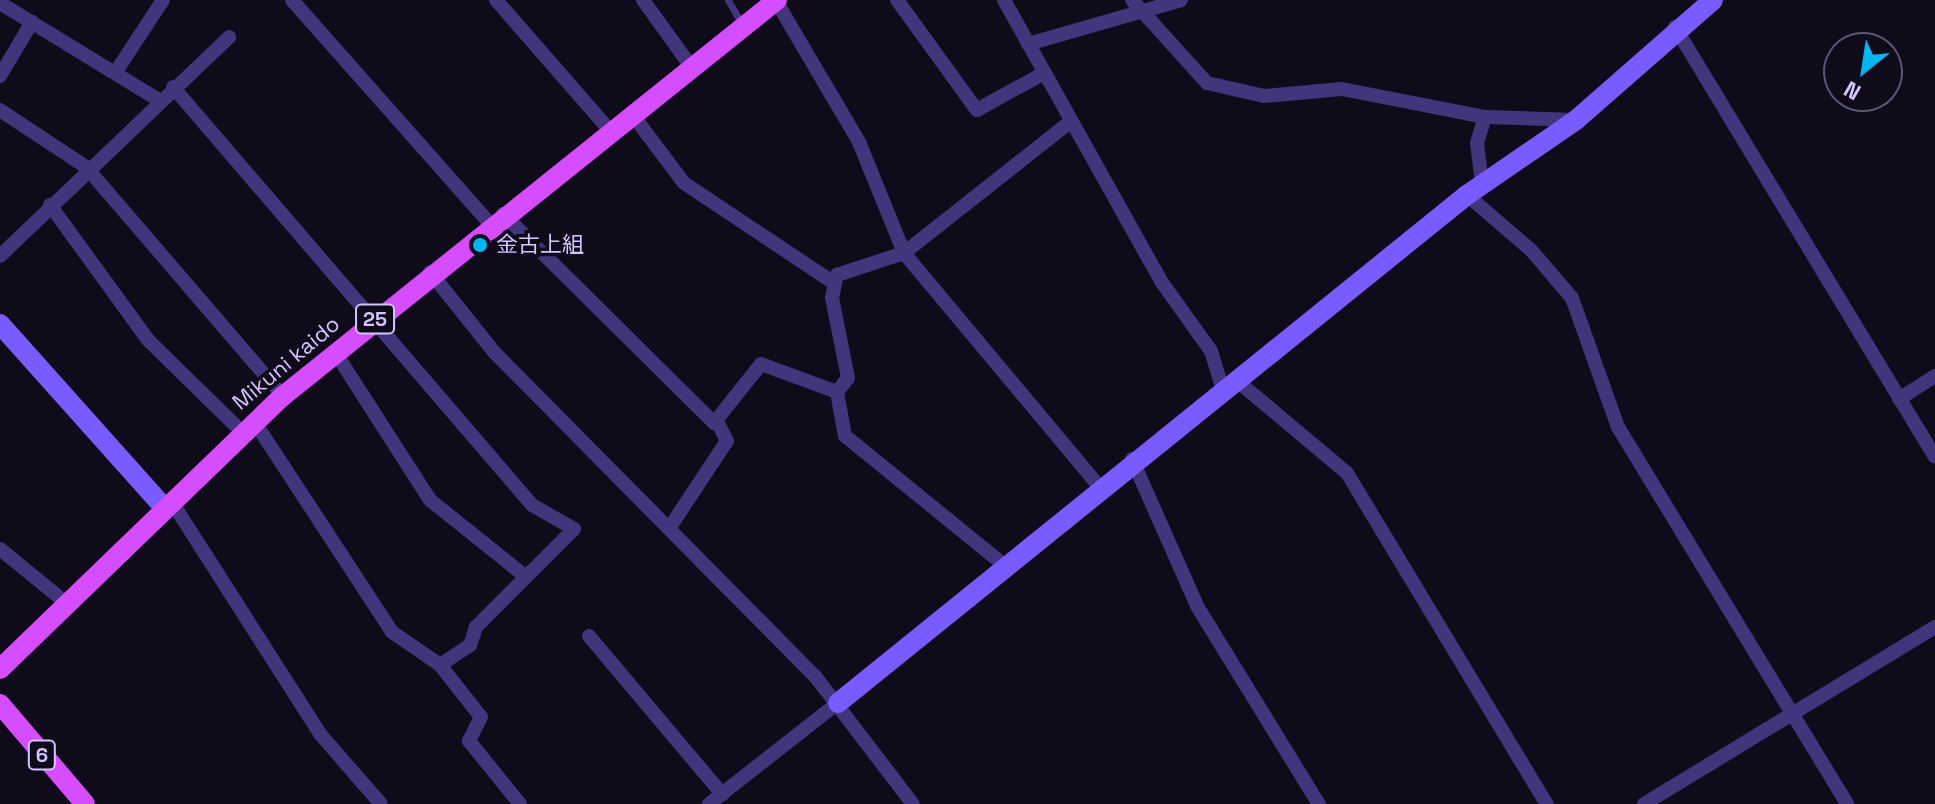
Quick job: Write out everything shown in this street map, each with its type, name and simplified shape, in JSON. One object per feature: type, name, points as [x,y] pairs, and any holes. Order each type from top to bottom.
[{"type":"main road","name":"Mikuni kaido","points":[[0,669],[248,426],[430,272],[776,0]]},
{"type":"main road","name":"6","points":[[0,704],[85,804]]},
{"type":"street","points":[[115,73],[163,0]]},
{"type":"street","points":[[292,0],[496,219],[718,423],[727,441],[670,527]]},
{"type":"street","points":[[496,0],[611,132]]},
{"type":"street","points":[[643,0],[692,68]]},
{"type":"street","points":[[776,0],[852,129],[904,253],[1099,486]]},
{"type":"street","points":[[897,0],[977,110],[1044,73]]},
{"type":"street","points":[[1004,0],[1163,284],[1211,351],[1229,384],[1347,473],[1547,804]]},
{"type":"street","points":[[1028,44],[1136,5],[1181,0]]},
{"type":"street","points":[[709,804],[838,703],[1132,459],[1474,189],[1576,120],[1675,27],[1713,0]]},
{"type":"street","points":[[0,3],[159,100]]},
{"type":"street","points":[[1136,5],[1207,83],[1264,96],[1342,89],[1485,117],[1576,120]]},
{"type":"street","points":[[0,76],[32,22]]},
{"type":"street","points":[[1675,27],[1935,457]]},
{"type":"street","points":[[0,256],[86,167],[229,37]]},
{"type":"street","points":[[173,87],[377,318],[532,505],[574,529],[476,627],[470,645],[440,665]]},
{"type":"street","points":[[0,110],[86,167],[283,396]]},
{"type":"street","points":[[632,114],[684,183],[834,283]]},
{"type":"street","points":[[1485,117],[1477,143],[1474,189],[1572,298],[1618,427],[1847,804]]},
{"type":"street","points":[[837,392],[848,378],[834,283],[837,275],[904,253],[1071,121]]},
{"type":"street","points":[[50,205],[148,340],[248,426],[392,632],[440,665],[481,717],[469,741],[520,804]]},
{"type":"street","points":[[430,272],[494,352],[670,527],[838,703],[913,804]]},
{"type":"street","points":[[0,324],[163,506],[177,510],[321,735],[381,804]]},
{"type":"street","points":[[335,352],[430,500],[526,577]]},
{"type":"street","points":[[718,423],[761,364],[837,392]]},
{"type":"street","points":[[1899,399],[1935,376]]},
{"type":"street","points":[[837,392],[855,450],[1004,565]]},
{"type":"street","points":[[1132,459],[1197,606],[1319,804]]},
{"type":"street","points":[[0,549],[65,602]]},
{"type":"street","points":[[1644,804],[1935,627]]},
{"type":"street","points":[[589,636],[722,794]]},
{"type":"lane","points":[[728,0],[743,26]]},
{"type":"place","name":"金古上組","points":[[480,245]]}]
